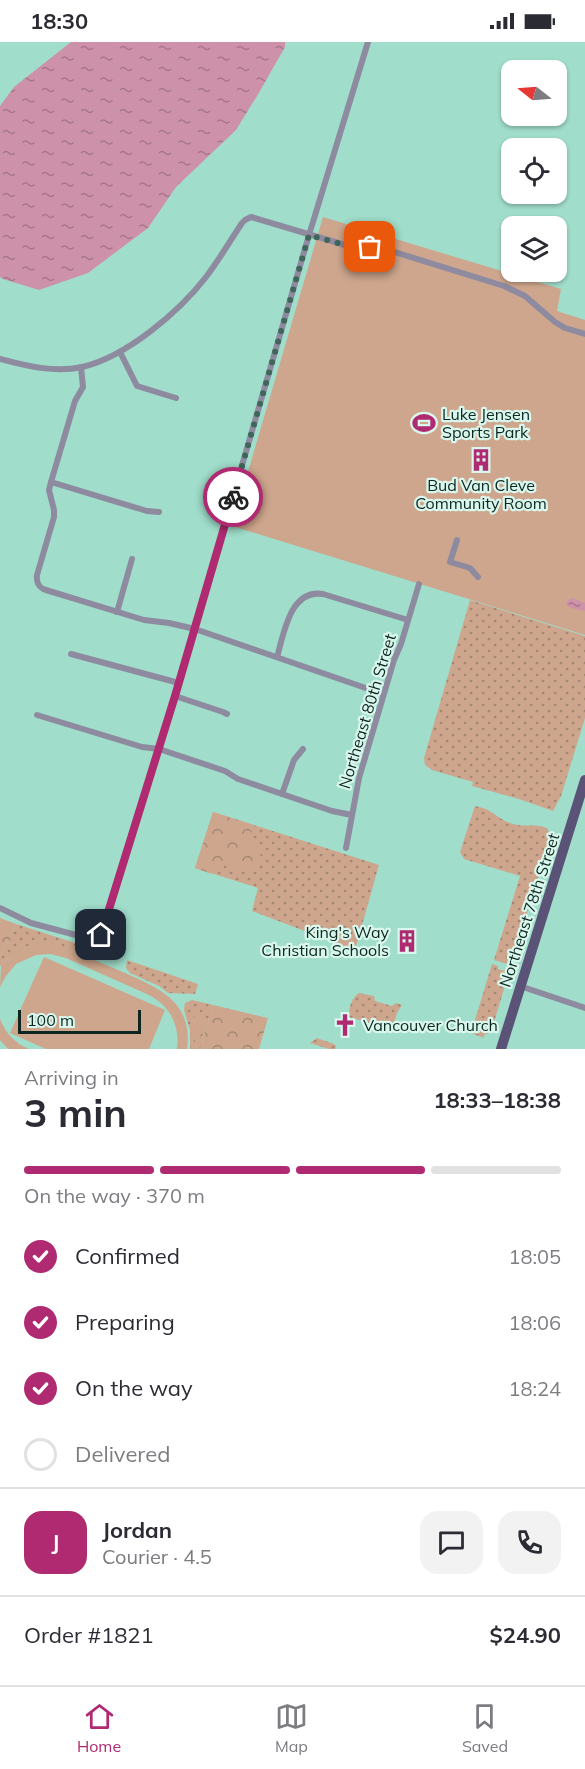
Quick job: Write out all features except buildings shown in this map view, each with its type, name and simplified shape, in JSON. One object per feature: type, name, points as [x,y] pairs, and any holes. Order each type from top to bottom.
[{"type":"main road","name":"Northeast 78th Street","points":[[501,1049],[585,780]]},
{"type":"street","points":[[0,908],[31,922],[87,938],[101,935],[175,696],[309,235],[368,42]]},
{"type":"street","points":[[0,359],[31,367],[81,367],[120,352],[147,333],[198,287],[248,218],[255,218],[345,245],[388,250],[504,286],[525,296],[555,322],[585,334]]},
{"type":"street","points":[[120,352],[137,386],[176,398]]},
{"type":"street","points":[[81,367],[83,387],[75,400],[51,482],[50,494],[54,514],[37,575],[38,585],[46,590],[147,621],[195,629],[383,694]]},
{"type":"street","points":[[51,482],[147,511],[159,512]]},
{"type":"street","points":[[457,540],[450,562],[470,568],[478,578]]},
{"type":"street","points":[[117,612],[132,559]]},
{"type":"street","name":"Northeast 80th Street","points":[[346,848],[359,778],[383,694],[419,584]]},
{"type":"street","points":[[277,657],[294,607],[307,595],[323,594],[408,620]]},
{"type":"street","points":[[71,654],[178,683]]},
{"type":"street","points":[[175,696],[227,714]]},
{"type":"street","points":[[37,715],[142,747],[159,749],[225,771],[238,779],[332,811],[352,815]]},
{"type":"street","points":[[282,794],[294,760],[303,749]]},
{"type":"street","points":[[520,986],[585,1008]]},
{"type":"green space","name":"Luke Jensen Sports Park","points":[[323,217],[501,271],[501,282],[538,282],[561,289],[557,311],[585,320],[585,635],[232,526]]},
{"type":"green space","points":[[470,600],[585,636],[585,718],[561,796],[553,811],[472,786],[473,782],[432,770],[425,765],[424,758]]},
{"type":"green space","points":[[475,806],[486,809],[510,823],[547,828],[549,833],[552,833],[511,965],[494,960],[520,876],[464,859],[460,852]]},
{"type":"green space","points":[[213,812],[379,865],[355,950],[252,911],[258,888],[195,868]]},
{"type":"green space","points":[[213,812],[254,825],[251,833],[261,854],[253,872],[240,871],[224,862],[212,874],[195,868]]},
{"type":"green space","points":[[0,918],[16,924],[0,956]]},
{"type":"green space","points":[[16,924],[97,950],[95,958],[68,949],[45,945],[23,949],[0,966],[0,956]]},
{"type":"green space","points":[[38,944],[54,944],[69,949],[162,992],[180,1009],[185,1020],[188,1033],[187,1049],[177,1049],[175,1024],[168,1011],[156,999],[66,958],[51,954],[36,955],[16,964],[0,987],[1,965],[17,951]]},
{"type":"green space","points":[[44,957],[165,1010],[149,1049],[46,1049],[10,1033]]},
{"type":"green space","points":[[127,960],[198,984],[195,994],[168,993],[159,986],[130,973],[126,968]]},
{"type":"green space","points":[[492,964],[504,971],[505,968],[510,969],[491,1032],[484,1035],[484,1038],[471,1033]]},
{"type":"green space","points":[[359,993],[374,996],[375,1001],[392,1006],[396,1003],[402,1005],[392,1030],[349,1017],[351,1004]]},
{"type":"green space","points":[[192,1000],[213,1005],[200,1049],[190,1049],[190,1030],[184,1010],[185,1003]]},
{"type":"green space","points":[[213,1005],[268,1018],[259,1049],[200,1049]]},
{"type":"green space","points":[[197,1014],[203,1015],[207,1021],[198,1045],[194,1045],[192,1019]]},
{"type":"green space","points":[[0,1019],[12,1037],[29,1049],[8,1049],[0,1040]]},
{"type":"green space","points":[[317,1038],[334,1044],[335,1049],[310,1043]]},
{"type":"water","points":[[71,42],[285,42],[285,47],[236,130],[176,187],[148,228],[88,273],[39,290],[0,277],[0,106],[14,87]]},
{"type":"water","points":[[573,598],[585,603],[585,611],[571,608],[566,604]]},
{"type":"way so far","points":[[233,497],[309,235],[345,245],[370,247]]},
{"type":"place","name":"Luke Jensen Sports Park","points":[[424,423]]},
{"type":"place","name":"Bud Van Cleve Community Room","points":[[481,460]]},
{"type":"place","name":"King's Way Christian Schools","points":[[407,941]]},
{"type":"place","name":"Vancouver Church","points":[[345,1025]]},
{"type":"route","points":[[101,935],[175,696],[233,497]]}]
